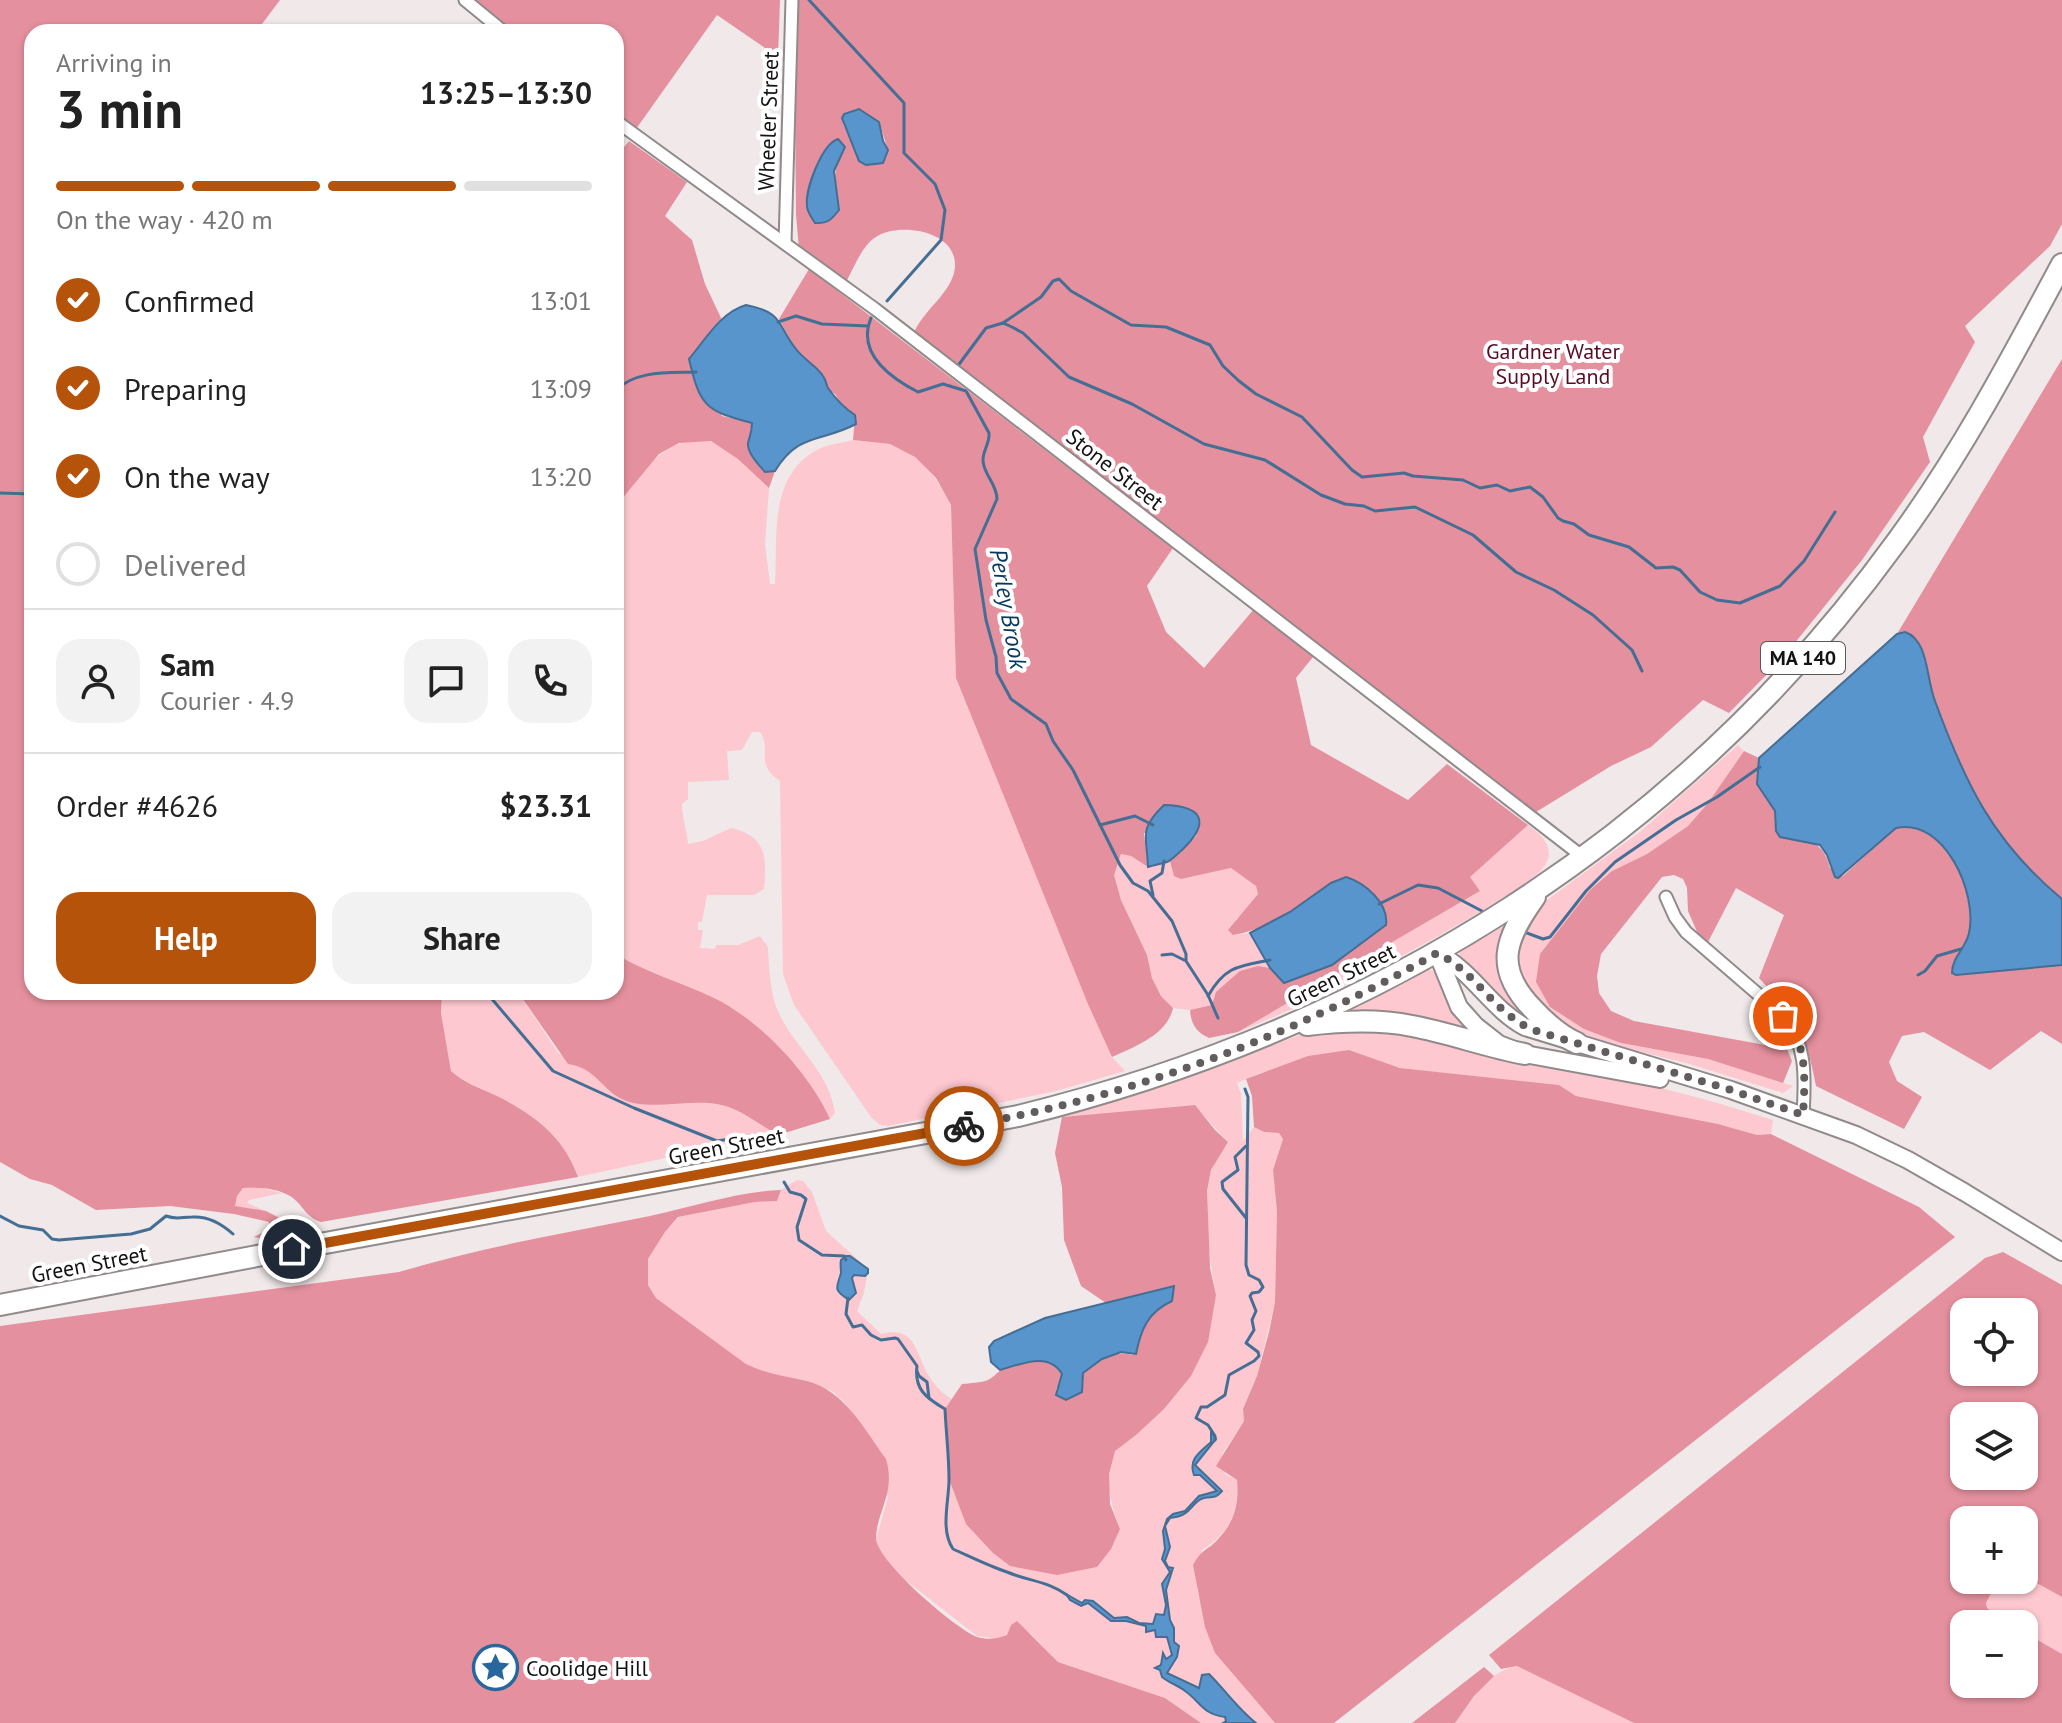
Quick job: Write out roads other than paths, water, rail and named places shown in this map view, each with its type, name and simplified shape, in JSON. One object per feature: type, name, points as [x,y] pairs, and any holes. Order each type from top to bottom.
[{"type":"highway","name":"MA 140","points":[[1437,953],[1543,887],[1674,784],[1741,723],[1810,650],[1914,519],[1994,391],[2062,264]]},
{"type":"highway","points":[[1543,887],[1511,935],[1506,966],[1515,987],[1530,1006],[1553,1029],[1577,1043]]},
{"type":"highway","name":"Green Street","points":[[0,1305],[1018,1116],[1160,1076],[1287,1028],[1437,953]]},
{"type":"highway","points":[[1287,1028],[1349,1022],[1397,1023],[1525,1054]]},
{"type":"street","points":[[465,0],[494,24]]},
{"type":"street","name":"Wheeler Street","points":[[785,243],[792,0]]},
{"type":"street","name":"Stone Street","points":[[624,127],[875,309],[1584,857]]},
{"type":"street","points":[[1666,897],[1686,932],[1792,1027],[1800,1043],[1804,1063],[1803,1115]]},
{"type":"street","points":[[1437,953],[1462,968],[1512,1019],[1541,1034],[1764,1102],[1856,1135],[1908,1160],[2062,1252]]},
{"type":"street","points":[[1437,953],[1450,989],[1465,1013],[1494,1041],[1525,1054],[1704,1087],[1764,1102]]},
{"type":"water","points":[[859,109],[879,122],[888,150],[883,163],[866,165],[859,161],[842,118],[844,114]]},
{"type":"water","points":[[838,139],[845,147],[834,171],[839,210],[829,220],[815,223],[807,208],[809,189],[826,149]]},
{"type":"water","points":[[746,305],[774,316],[799,353],[820,372],[843,406],[855,415],[856,424],[802,444],[775,471],[765,472],[749,451],[752,423],[714,410],[701,397],[689,359],[721,320]]},
{"type":"water","points":[[1905,632],[1919,643],[1946,731],[1984,809],[2017,856],[2062,899],[2062,965],[1952,973],[1954,962],[1969,933],[1968,898],[1954,861],[1929,834],[1913,828],[1896,828],[1838,878],[1820,845],[1780,837],[1776,831],[1775,811],[1757,784],[1759,758],[1897,634]]},
{"type":"water","points":[[1164,805],[1194,812],[1199,824],[1191,840],[1173,858],[1148,867],[1147,827]]},
{"type":"water","points":[[1346,877],[1361,884],[1380,902],[1386,925],[1332,965],[1284,983],[1270,968],[1250,933]]},
{"type":"water","points":[[846,1256],[868,1269],[865,1276],[854,1275],[852,1278],[856,1293],[849,1300],[837,1288],[841,1260]]},
{"type":"water","points":[[1174,1286],[1172,1301],[1157,1310],[1147,1322],[1136,1354],[1121,1352],[1102,1359],[1083,1373],[1082,1392],[1066,1400],[1056,1395],[1062,1374],[1050,1363],[1034,1361],[1000,1370],[991,1362],[989,1347],[994,1341],[1045,1318]]},
{"type":"water","points":[[1211,1431],[1216,1439],[1195,1465],[1222,1491],[1216,1496],[1199,1500],[1183,1515],[1170,1518],[1165,1526],[1170,1547],[1165,1561],[1168,1567],[1173,1568],[1166,1590],[1174,1642],[1179,1646],[1177,1657],[1167,1673],[1199,1688],[1202,1675],[1209,1674],[1256,1723],[1223,1723],[1225,1717],[1206,1710],[1182,1689],[1162,1677],[1160,1670],[1155,1668],[1161,1665],[1163,1653],[1166,1659],[1172,1655],[1167,1637],[1156,1637],[1155,1630],[1146,1632],[1146,1626],[1111,1621],[1088,1603],[1081,1606],[1066,1594],[1082,1603],[1085,1600],[1093,1601],[1114,1618],[1127,1617],[1139,1623],[1153,1624],[1156,1614],[1164,1615],[1166,1605],[1162,1584],[1170,1572],[1162,1559],[1165,1549],[1163,1531],[1167,1519],[1173,1514],[1185,1511],[1199,1496],[1217,1491],[1200,1475],[1194,1475],[1193,1469],[1196,1456],[1211,1442]]},
{"type":"waterway","name":"Perley Brook","points":[[809,0],[904,103],[904,153],[935,184],[945,210],[941,240],[887,301]]},
{"type":"waterway","points":[[1003,323],[1041,297],[1053,281],[1059,279],[1071,291],[1131,325],[1166,327],[1210,345],[1223,366],[1239,381],[1256,394],[1302,417],[1362,477],[1404,473],[1463,480],[1480,488],[1497,485],[1510,491],[1530,487],[1543,497],[1558,518],[1574,524],[1589,535],[1629,547],[1656,568],[1673,567],[1680,570],[1700,592],[1717,600],[1740,603],[1780,586],[1804,561],[1835,512]]},
{"type":"waterway","points":[[778,322],[796,316],[822,324],[868,326]]},
{"type":"waterway","name":"Perley Brook","points":[[871,318],[868,343],[872,354],[887,372],[918,392],[943,384],[966,391],[989,433],[984,465],[997,499],[975,549],[997,673],[1011,699],[1046,724],[1053,741],[1073,770],[1120,865],[1133,883],[1148,891],[1172,921],[1186,961],[1208,995],[1218,1018]]},
{"type":"waterway","points":[[957,367],[986,328],[1003,323],[1023,333],[1069,377],[1132,404],[1204,444],[1265,460],[1321,495],[1345,504],[1375,511],[1415,507],[1473,535],[1516,572],[1554,590],[1593,615],[1632,650],[1642,671]]},
{"type":"waterway","points":[[624,384],[643,376],[696,372]]},
{"type":"waterway","points":[[0,493],[24,494]]},
{"type":"waterway","points":[[1524,932],[1543,939],[1550,937],[1586,891],[1615,862],[1760,767]]},
{"type":"waterway","points":[[1100,825],[1135,816],[1153,825]]},
{"type":"waterway","points":[[1153,895],[1150,881],[1162,873],[1164,861]]},
{"type":"waterway","points":[[1379,904],[1418,885],[1438,888],[1482,911]]},
{"type":"waterway","points":[[1918,975],[1937,956],[1961,949]]},
{"type":"waterway","points":[[1162,955],[1172,954],[1184,960]]},
{"type":"waterway","points":[[1208,996],[1227,973],[1270,960]]},
{"type":"waterway","points":[[493,1000],[553,1071],[717,1141],[766,1136]]},
{"type":"waterway","name":"Perley Brook","points":[[1215,1440],[1208,1425],[1196,1418],[1201,1407],[1207,1407],[1225,1395],[1229,1375],[1259,1356],[1246,1343],[1254,1330],[1252,1320],[1256,1311],[1250,1296],[1263,1287],[1259,1280],[1249,1275],[1246,1265],[1248,1097],[1245,1089]]},
{"type":"waterway","points":[[1246,1146],[1235,1157],[1238,1170],[1222,1182],[1223,1189],[1246,1218]]},
{"type":"waterway","points":[[784,1182],[790,1192],[806,1199],[797,1227],[799,1240],[822,1255],[844,1256],[846,1260]]},
{"type":"waterway","points":[[0,1216],[19,1226],[43,1230],[52,1239],[59,1240],[131,1234],[150,1229],[166,1216],[203,1218],[233,1234]]},
{"type":"waterway","points":[[848,1298],[846,1314],[853,1327],[862,1325],[881,1340],[898,1339],[917,1366],[917,1381],[923,1392],[945,1409],[949,1480],[946,1524],[953,1549],[1067,1595]]},
{"type":"waterway","points":[[917,1371],[927,1382],[929,1398]]},
{"type":"place","name":"Coolidge Hill","points":[[495,1668]]},
{"type":"park label","name":"Gardner Water Supply Land","points":[[1553,364]]}]
